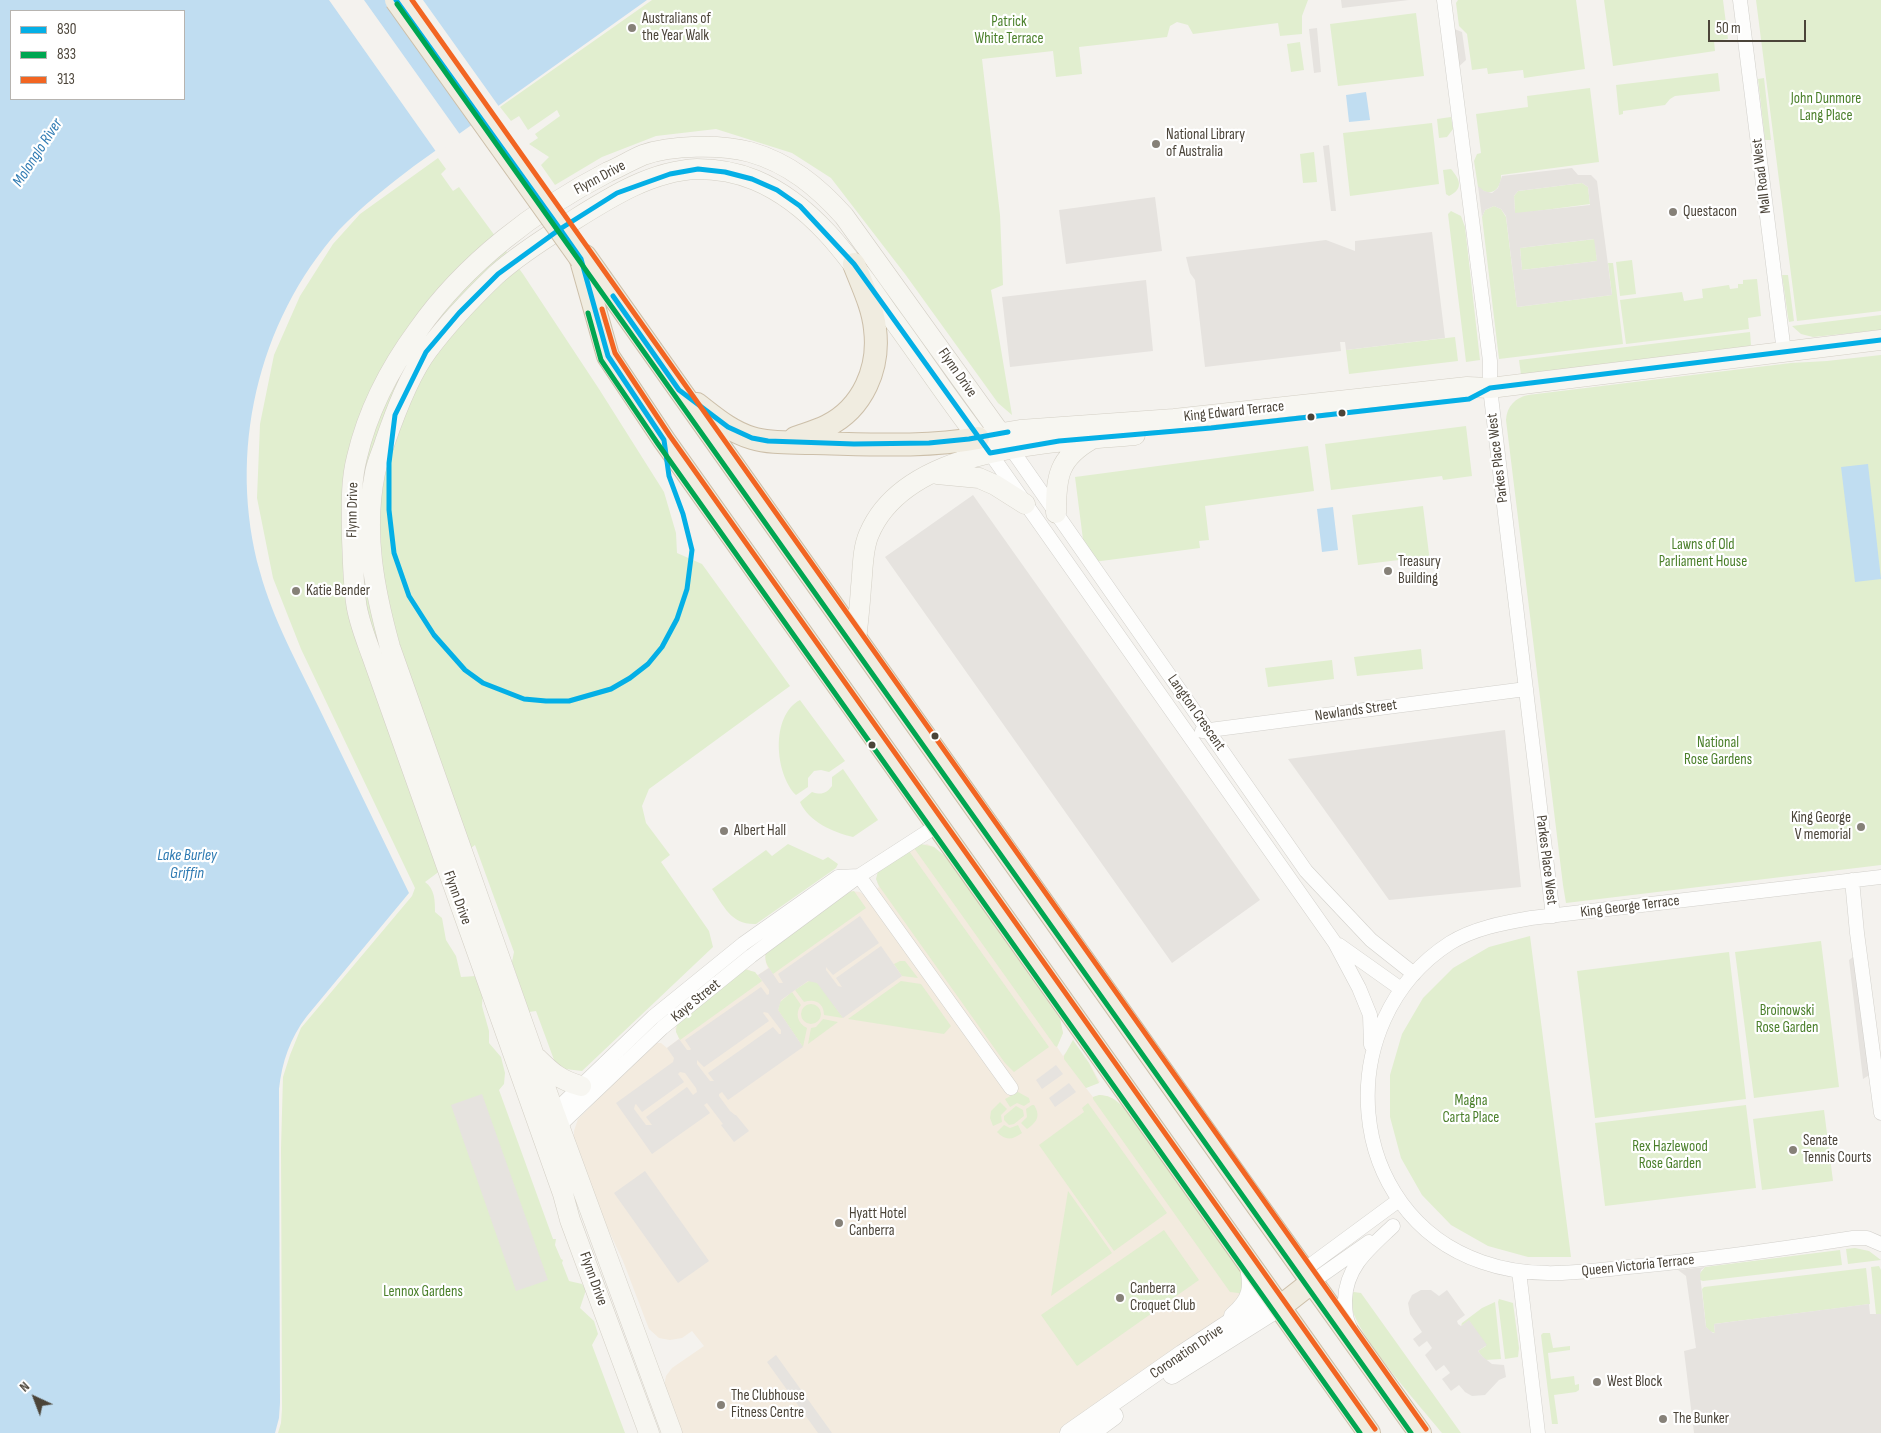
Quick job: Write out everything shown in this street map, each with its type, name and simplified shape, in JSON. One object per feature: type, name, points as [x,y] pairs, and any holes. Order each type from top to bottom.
[{"type":"highway","points":[[396,0],[679,390],[1420,1433]]},
{"type":"highway","points":[[403,0],[501,136],[583,258],[608,356],[664,440],[1369,1433]]},
{"type":"highway","points":[[782,442],[829,425],[844,414],[868,384],[875,360],[875,329],[870,304],[854,264]]},
{"type":"highway","points":[[679,390],[734,430],[761,440],[854,444],[994,443]]},
{"type":"highway","name":"Coronation Drive","points":[[1276,1301],[1308,1276]]},
{"type":"main road","name":"Flynn Drive","points":[[672,1433],[572,1191],[372,656],[356,604],[351,490],[355,465],[370,415],[397,360],[419,328],[452,289],[489,252],[531,218],[580,187],[644,155],[671,149],[722,148],[749,152],[775,162],[798,174],[822,192],[844,216],[950,362],[994,443]]},
{"type":"main road","name":"Flynn Drive","points":[[548,1123],[534,1055],[390,646],[378,605],[372,575],[369,541],[370,514],[376,471],[395,415],[426,352],[459,314],[498,274],[545,238],[617,193],[670,174],[698,169],[725,172],[752,179],[777,190],[800,206],[854,264],[994,443]]},
{"type":"main road","name":"King Edward Terrace","points":[[856,640],[866,542],[872,528],[893,499],[914,482],[1020,430],[1174,419],[1467,387],[1490,388],[1881,340]]},
{"type":"main road","name":"King Edward Terrace","points":[[994,443],[1092,439],[1194,430],[1469,399],[1490,388]]},
{"type":"main road","points":[[1056,513],[1056,490],[1062,465],[1073,452],[1092,439]]},
{"type":"main road","points":[[930,474],[975,477],[994,485],[1025,504]]},
{"type":"main road","points":[[534,1055],[551,1072],[564,1081],[581,1086]]},
{"type":"main road","name":"Flynn Drive","points":[[572,1191],[570,1220],[649,1433]]},
{"type":"street","name":"Parkes Place West","points":[[1444,0],[1490,361],[1490,388],[1554,916]]},
{"type":"street","name":"Mall Road West","points":[[1740,0],[1784,352]]},
{"type":"street","name":"Langton Crescent","points":[[994,443],[1025,504],[1335,943],[1359,988],[1370,1016],[1371,1056],[1367,1095],[1369,1123],[1379,1162],[1399,1200]]},
{"type":"street","name":"Langton Crescent","points":[[994,443],[1056,513],[1306,871],[1351,921],[1371,940],[1414,974]]},
{"type":"street","points":[[1135,660],[1152,651]]},
{"type":"street","name":"Newlands Street","points":[[1186,731],[1209,731],[1526,688]]},
{"type":"street","name":"Kaye Street","points":[[548,1123],[751,956],[859,876],[938,825]]},
{"type":"street","name":"Kaye Street","points":[[548,1123],[581,1086],[653,1017],[743,944],[838,877],[859,876]]},
{"type":"street","points":[[859,876],[1011,1088]]},
{"type":"street","name":"King George Terrace","points":[[1401,990],[1414,974],[1442,949],[1469,934],[1506,923],[1881,877]]},
{"type":"street","points":[[1852,880],[1857,933],[1881,1114]]},
{"type":"street","name":"Langton Crescent","points":[[1335,943],[1401,990],[1383,1021],[1371,1056]]},
{"type":"street","points":[[1308,1276],[1399,1200]]},
{"type":"street","name":"Queen Victoria Terrace","points":[[1399,1200],[1410,1214],[1434,1236],[1453,1249],[1485,1264],[1519,1272],[1540,1274],[1570,1274],[1692,1261],[1853,1238],[1867,1238],[1881,1244]]},
{"type":"street","points":[[1308,1276],[1410,1214]]},
{"type":"street","points":[[1363,1353],[1347,1323],[1345,1305],[1347,1280],[1367,1251],[1393,1226]]},
{"type":"street","points":[[1213,1333],[1237,1312],[1252,1288],[1252,1278],[1247,1261]]},
{"type":"street","points":[[1519,1272],[1538,1433]]},
{"type":"street","name":"Coronation Drive","points":[[1069,1433],[1213,1333],[1252,1309],[1276,1301]]},
{"type":"street","name":"Coronation Drive","points":[[1091,1433],[1276,1301]]},
{"type":"shaded area","points":[[1341,0],[1409,0],[1342,8]]},
{"type":"shaded area","points":[[1447,26],[1462,32],[1466,60],[1453,72]]},
{"type":"shaded area","points":[[1317,28],[1321,72],[1314,73],[1309,29]]},
{"type":"shaded area","points":[[1329,145],[1336,211],[1331,211],[1323,146]]},
{"type":"shaded area","points":[[1572,168],[1578,175],[1591,175],[1597,181],[1612,295],[1517,307],[1506,216],[1501,209],[1494,206],[1485,210],[1482,217],[1478,186],[1484,191],[1492,193],[1498,188],[1502,176]],"holes":[[[1582,183],[1588,187],[1590,205],[1515,213],[1514,196],[1518,191]],[[1594,239],[1597,261],[1522,270],[1520,248]]]},
{"type":"shaded area","points":[[1155,197],[1162,251],[1066,264],[1059,210]]},
{"type":"shaded area","points":[[1432,232],[1445,338],[1346,350],[1345,342],[1340,342],[1341,351],[1205,367],[1195,280],[1190,273],[1186,257],[1326,240],[1355,251],[1355,241]]},
{"type":"shaded area","points":[[1146,280],[1153,351],[1010,367],[1002,297]]},
{"type":"shaded area","points":[[973,495],[1260,900],[1172,963],[885,557]]},
{"type":"shaded area","points":[[1505,730],[1521,887],[1389,900],[1288,759]]},
{"type":"shaded area","points":[[927,844],[946,857],[1060,1019],[1063,1033],[1057,1047],[1063,1056],[1073,1040],[1089,1063],[1100,1082],[1086,1088],[1093,1097],[1101,1095],[1110,1097],[1123,1107],[1246,1286],[1231,1314],[1058,1433],[679,1433],[664,1386],[666,1376],[672,1368],[704,1346],[692,1331],[682,1338],[670,1340],[659,1338],[649,1329],[623,1261],[600,1212],[574,1141],[574,1131],[578,1119],[654,1043],[661,1043],[667,1048],[679,1039],[675,1028],[747,969],[758,975],[768,968],[765,954],[851,891],[860,892],[867,897],[879,887],[877,882],[878,872],[906,850]]},
{"type":"shaded area","points":[[860,916],[879,943],[833,975],[826,967],[826,970],[838,986],[842,987],[836,978],[881,946],[902,976],[843,1018],[817,983],[808,981],[795,990],[781,1000],[778,1010],[803,1047],[728,1100],[722,1092],[719,1094],[730,1111],[736,1115],[749,1131],[734,1142],[707,1103],[704,1105],[710,1113],[652,1154],[616,1103],[673,1062],[674,1058],[667,1048],[679,1039],[687,1050],[690,1050],[685,1040],[761,987],[767,995],[769,994],[769,990],[758,975],[769,968],[779,983],[783,983],[778,974]],"holes":[[[764,1012],[768,1013],[781,1030],[781,1034],[773,1027],[708,1073],[714,1081],[710,1081],[697,1064],[697,1060],[704,1067],[769,1021]],[[680,1072],[685,1073],[697,1092],[693,1095],[687,1087],[646,1117],[652,1125],[646,1125],[634,1109],[635,1105],[642,1112],[684,1082],[678,1074]]]},
{"type":"shaded area","points":[[1857,954],[1871,1074],[1863,1079],[1849,960]]},
{"type":"shaded area","points":[[1056,1065],[1063,1074],[1042,1089],[1036,1080]]},
{"type":"shaded area","points":[[1069,1083],[1076,1092],[1055,1107],[1049,1098]]},
{"type":"shaded area","points":[[482,1094],[548,1280],[516,1291],[451,1105]]},
{"type":"shaded area","points":[[645,1171],[709,1261],[678,1283],[614,1193]]},
{"type":"shaded area","points":[[1705,1267],[1701,1270],[1700,1275],[1706,1327],[1713,1333],[1715,1333],[1714,1324],[1869,1304],[1870,1314],[1881,1314],[1881,1433],[1694,1433],[1684,1351],[1696,1348],[1686,1276],[1678,1270]]},
{"type":"shaded area","points":[[1421,1290],[1431,1290],[1439,1296],[1447,1290],[1465,1315],[1457,1321],[1458,1324],[1461,1326],[1469,1320],[1487,1345],[1478,1351],[1492,1364],[1504,1365],[1506,1377],[1499,1380],[1485,1395],[1472,1396],[1459,1385],[1451,1391],[1442,1379],[1450,1373],[1444,1365],[1436,1371],[1425,1355],[1432,1348],[1427,1341],[1419,1347],[1413,1339],[1422,1332],[1410,1314],[1408,1303],[1412,1295]]},
{"type":"shaded area","points":[[776,1355],[832,1433],[818,1433],[767,1362]]},
{"type":"green space","name":"Patrick White Terrace","points":[[652,0],[1308,0],[1302,16],[1302,34],[1280,36],[1278,23],[1193,34],[1188,25],[1177,22],[1170,26],[1167,37],[1079,47],[1082,74],[1056,77],[1053,51],[982,59],[1000,215],[1003,285],[991,290],[1012,415],[998,403],[905,274],[831,178],[792,153],[716,129],[656,136],[602,157],[555,185],[541,165],[549,157],[529,144],[538,138],[535,134],[560,116],[557,110],[528,130],[519,116],[511,121],[500,107]]},
{"type":"green space","points":[[1458,0],[1576,0],[1585,69],[1524,78],[1523,70],[1488,74],[1487,68],[1472,70],[1467,34],[1459,26],[1456,3]]},
{"type":"green space","points":[[1604,0],[1723,0],[1728,39],[1714,41],[1715,51],[1613,66]]},
{"type":"green space","name":"John Dunmore Lang Place","points":[[1756,0],[1881,0],[1881,311],[1797,321]]},
{"type":"green space","points":[[1416,13],[1424,76],[1338,86],[1330,24]]},
{"type":"green space","points":[[1300,42],[1304,70],[1291,72],[1287,44]]},
{"type":"green space","points":[[1718,73],[1720,91],[1675,96],[1665,105],[1623,111],[1623,114],[1619,115],[1616,85]]},
{"type":"green space","points":[[1764,78],[1771,140],[1765,140],[1758,79]]},
{"type":"green space","points":[[1590,88],[1599,162],[1501,175],[1500,184],[1491,192],[1482,191],[1478,187],[1474,161],[1477,154],[1481,153],[1476,114],[1528,107],[1527,96]]},
{"type":"green space","points":[[1451,117],[1453,129],[1447,137],[1439,138],[1437,119]]},
{"type":"green space","points":[[1432,123],[1439,184],[1350,196],[1343,133]]},
{"type":"green space","points":[[1314,152],[1317,182],[1303,183],[1300,154]]},
{"type":"green space","name":"Lennox Gardens","points":[[438,158],[446,169],[441,174],[453,191],[459,187],[523,274],[664,492],[676,533],[677,553],[702,564],[790,686],[649,789],[642,806],[646,823],[670,855],[661,862],[709,931],[713,947],[582,1071],[557,1068],[536,1011],[529,1012],[512,962],[514,952],[475,845],[425,882],[433,892],[435,912],[442,918],[446,940],[456,956],[461,977],[476,976],[483,989],[482,1006],[489,1031],[489,1043],[501,1057],[505,1073],[504,1084],[499,1090],[553,1239],[556,1239],[555,1245],[563,1260],[562,1263],[569,1281],[582,1284],[586,1290],[580,1308],[594,1321],[598,1334],[592,1345],[625,1433],[278,1433],[282,1409],[281,1148],[283,1077],[301,1028],[412,896],[415,888],[301,649],[273,578],[257,498],[260,424],[274,355],[300,296],[333,244],[360,214]]},
{"type":"green space","points":[[1451,169],[1458,180],[1459,187],[1449,196],[1446,194],[1443,170]]},
{"type":"green space","points":[[1582,183],[1588,187],[1590,204],[1515,214],[1514,196],[1518,191]]},
{"type":"green space","points":[[1494,206],[1501,209],[1506,217],[1517,307],[1612,295],[1608,263],[1613,263],[1623,344],[1499,359],[1482,217],[1485,210]]},
{"type":"green space","points":[[1451,211],[1461,216],[1465,227],[1480,360],[1466,362],[1448,214]]},
{"type":"green space","points":[[1595,239],[1597,261],[1522,270],[1520,248]]},
{"type":"green space","points":[[1632,260],[1636,294],[1620,296],[1616,262]]},
{"type":"green space","points":[[1782,275],[1788,275],[1794,321],[1789,322]]},
{"type":"green space","points":[[1757,279],[1761,316],[1748,318],[1749,329],[1626,344],[1620,300],[1682,292],[1684,301],[1703,298],[1702,289],[1729,285],[1730,289],[1738,288],[1738,284],[1743,284],[1743,280]]},
{"type":"green space","points":[[1881,315],[1881,330],[1813,337],[1801,334],[1792,326]]},
{"type":"green space","points":[[1750,332],[1751,345],[1747,347],[1521,375],[1519,360]]},
{"type":"green space","points":[[1455,337],[1458,361],[1349,374],[1346,350]]},
{"type":"green space","name":"Lawns of Old Parliament House","points":[[1881,355],[1881,865],[1566,903],[1506,420],[1512,403],[1528,395],[1791,363]]},
{"type":"green space","points":[[1466,426],[1472,476],[1443,480],[1442,476],[1331,490],[1325,444]]},
{"type":"green space","points":[[1308,446],[1314,491],[1205,506],[1209,540],[1199,541],[1200,548],[1086,563],[1075,477]]},
{"type":"green space","points":[[1423,506],[1430,562],[1400,566],[1399,560],[1358,565],[1352,515]]},
{"type":"green space","points":[[1421,649],[1423,669],[1357,676],[1354,657]]},
{"type":"green space","points":[[1332,660],[1334,679],[1268,687],[1265,668]]},
{"type":"green space","points":[[800,700],[845,761],[829,772],[814,771],[808,778],[808,787],[796,795],[789,786],[784,774],[779,746],[780,732],[784,719],[790,708]]},
{"type":"green space","points":[[843,769],[878,820],[853,837],[815,821],[800,802],[812,792],[821,794],[828,791],[832,786],[832,777]]},
{"type":"green space","name":"Albert Hall","points":[[788,844],[823,860],[828,857],[838,864],[836,868],[756,924],[734,918],[712,889],[766,850],[772,856]]},
{"type":"green space","points":[[921,844],[934,847],[946,857],[1060,1019],[1063,1033],[1057,1047],[914,848]]},
{"type":"green space","points":[[909,851],[1049,1047],[1014,1072],[1005,1063],[879,886],[876,879],[878,871]]},
{"type":"green space","points":[[854,891],[866,908],[773,974],[767,965],[767,950],[846,893]]},
{"type":"green space","name":"Magna Carta Place","points":[[1530,936],[1571,1257],[1528,1257],[1488,1246],[1451,1225],[1422,1195],[1401,1158],[1390,1117],[1390,1075],[1402,1034],[1423,998],[1453,968],[1489,947]]},
{"type":"green space","name":"Broinowski Rose Garden","points":[[1821,941],[1839,1087],[1754,1098],[1735,952]]},
{"type":"green space","points":[[1729,952],[1746,1099],[1595,1118],[1577,971]]},
{"type":"green space","points":[[905,961],[918,978],[902,976],[894,964]]},
{"type":"green space","points":[[744,969],[755,972],[762,981],[680,1040],[676,1032],[677,1022]]},
{"type":"green space","points":[[809,981],[819,984],[843,1018],[824,1015],[824,1011],[818,1002],[804,1002],[795,990]]},
{"type":"green space","points":[[901,981],[921,984],[951,1026],[944,1034],[848,1019]]},
{"type":"green space","points":[[792,992],[801,1005],[798,1011],[799,1021],[807,1028],[803,1047],[778,1010],[780,1002]]},
{"type":"green space","points":[[811,1004],[818,1007],[821,1014],[818,1021],[811,1024],[804,1021],[801,1014],[804,1007]]},
{"type":"green space","points":[[823,1019],[838,1022],[808,1044],[811,1028],[816,1027]]},
{"type":"green space","points":[[1073,1040],[1089,1063],[1099,1083],[1086,1088],[1064,1059]]},
{"type":"green space","points":[[1018,1092],[1029,1098],[1030,1102],[1024,1106],[1017,1103],[1010,1107],[1005,1099]]},
{"type":"green space","points":[[1099,1095],[1115,1100],[1134,1121],[1241,1271],[1246,1294],[1230,1292],[1093,1099],[1093,1097]]},
{"type":"green space","points":[[1000,1102],[1007,1109],[1001,1115],[1002,1122],[993,1126],[990,1118],[991,1111]]},
{"type":"green space","points":[[1088,1103],[1167,1213],[1114,1251],[1039,1145],[1084,1112],[1082,1108]]},
{"type":"green space","points":[[1032,1105],[1036,1109],[1037,1118],[1027,1129],[1021,1123],[1027,1117],[1026,1109]]},
{"type":"green space","name":"Rex Hazlewood Rose Garden","points":[[1746,1105],[1756,1188],[1605,1206],[1595,1123]]},
{"type":"green space","points":[[1016,1106],[1023,1110],[1024,1116],[1014,1124],[1009,1125],[1004,1120],[1004,1116]]},
{"type":"green space","name":"Senate Tennis Courts","points":[[1824,1110],[1833,1181],[1762,1190],[1753,1119]]},
{"type":"green space","points":[[1004,1125],[1010,1128],[1018,1125],[1022,1133],[1012,1138],[1003,1137],[997,1132]]},
{"type":"green space","points":[[1068,1191],[1112,1253],[1051,1296]]},
{"type":"green space","name":"Canberra Croquet Club","points":[[1164,1230],[1199,1280],[1077,1366],[1041,1315]]},
{"type":"green space","points":[[1855,1248],[1869,1251],[1881,1260],[1848,1264],[1846,1249]]},
{"type":"green space","points":[[1840,1250],[1842,1265],[1700,1280],[1700,1273],[1705,1267]]},
{"type":"green space","points":[[1879,1266],[1881,1270],[1881,1314],[1876,1314],[1871,1267]]},
{"type":"green space","points":[[1866,1268],[1870,1304],[1714,1324],[1715,1333],[1709,1331],[1706,1327],[1702,1289],[1704,1287]]},
{"type":"green space","points":[[1354,1292],[1361,1293],[1461,1433],[1442,1433],[1376,1352],[1355,1318],[1351,1302],[1351,1294]]},
{"type":"green space","points":[[1499,1299],[1513,1303],[1519,1348],[1518,1357],[1505,1359]]},
{"type":"green space","points":[[1495,1302],[1501,1359],[1485,1360],[1478,1351],[1486,1346],[1469,1321],[1461,1326],[1462,1323],[1482,1308]]},
{"type":"green space","points":[[1543,1333],[1550,1333],[1553,1348],[1570,1346],[1570,1350],[1548,1353],[1551,1379],[1574,1376],[1575,1385],[1579,1384],[1579,1390],[1576,1392],[1554,1395],[1558,1424],[1552,1424],[1541,1335]]},
{"type":"water","name":"Lake Burley Griffin","points":[[0,0],[647,0],[414,166],[375,197],[339,230],[311,266],[287,306],[269,348],[256,391],[249,436],[247,482],[251,527],[265,590],[286,641],[409,893],[301,1024],[291,1042],[282,1069],[279,1089],[280,1403],[275,1433],[0,1433]]},
{"type":"water","points":[[1366,92],[1370,120],[1349,122],[1346,95]]},
{"type":"water","points":[[1868,464],[1881,579],[1855,582],[1841,467]]},
{"type":"water","points":[[1333,507],[1338,550],[1322,552],[1317,509]]},
{"type":"pier","points":[[329,0],[364,0],[461,136],[437,153]]},
{"type":"pier","points":[[388,0],[423,0],[500,108],[477,125]]},
{"type":"transit line","name":"830","points":[[396,0],[560,229]]},
{"type":"transit line","name":"313","points":[[412,0],[1426,1429]]},
{"type":"transit line","name":"833","points":[[397,4],[1411,1433]]},
{"type":"transit line","name":"830","points":[[560,229],[617,193],[670,174],[698,169],[725,172],[752,179],[777,190],[800,206],[854,264],[990,453],[1059,441],[1211,428],[1469,399],[1490,388],[1881,340]]},
{"type":"transit line","name":"830","points":[[560,229],[581,259],[608,356],[664,440],[669,476],[683,514],[692,550],[687,589],[677,619],[662,647],[648,664],[630,678],[611,689],[569,701],[546,701],[524,699],[483,683],[465,670],[434,635],[409,596],[394,553],[389,510],[389,463],[395,415],[426,352],[459,313],[498,274],[560,229]]},
{"type":"transit line","name":"830","points":[[613,296],[679,390],[728,427],[752,438],[768,441],[854,444],[929,443],[969,439],[1008,432]]},
{"type":"transit line","name":"313","points":[[602,309],[615,353],[670,436],[1375,1429]]},
{"type":"transit line","name":"833","points":[[588,313],[601,360],[658,444],[1360,1433]]},
{"type":"place","name":"Australians of the Year Walk","points":[[632,28]]},
{"type":"place","name":"National Library of Australia","points":[[1156,144]]},
{"type":"place","name":"Questacon","points":[[1673,212]]},
{"type":"place","name":"Treasury Building","points":[[1388,571]]},
{"type":"place","name":"Katie Bender","points":[[296,591]]},
{"type":"place","name":"King George V memorial","points":[[1861,827]]},
{"type":"place","name":"Albert Hall","points":[[724,831]]},
{"type":"place","name":"Senate Tennis Courts","points":[[1793,1150]]},
{"type":"place","name":"Hyatt Hotel Canberra","points":[[839,1223]]},
{"type":"place","name":"Canberra Croquet Club","points":[[1120,1298]]},
{"type":"place","name":"West Block","points":[[1597,1382]]},
{"type":"place","name":"The Clubhouse Fitness Centre","points":[[721,1405]]},
{"type":"place","name":"The Bunker","points":[[1663,1419]]},
{"type":"water label","name":"Molonglo River","points":[[38,153]]},
{"type":"park label","name":"National Rose Gardens","points":[[1718,752]]}]
